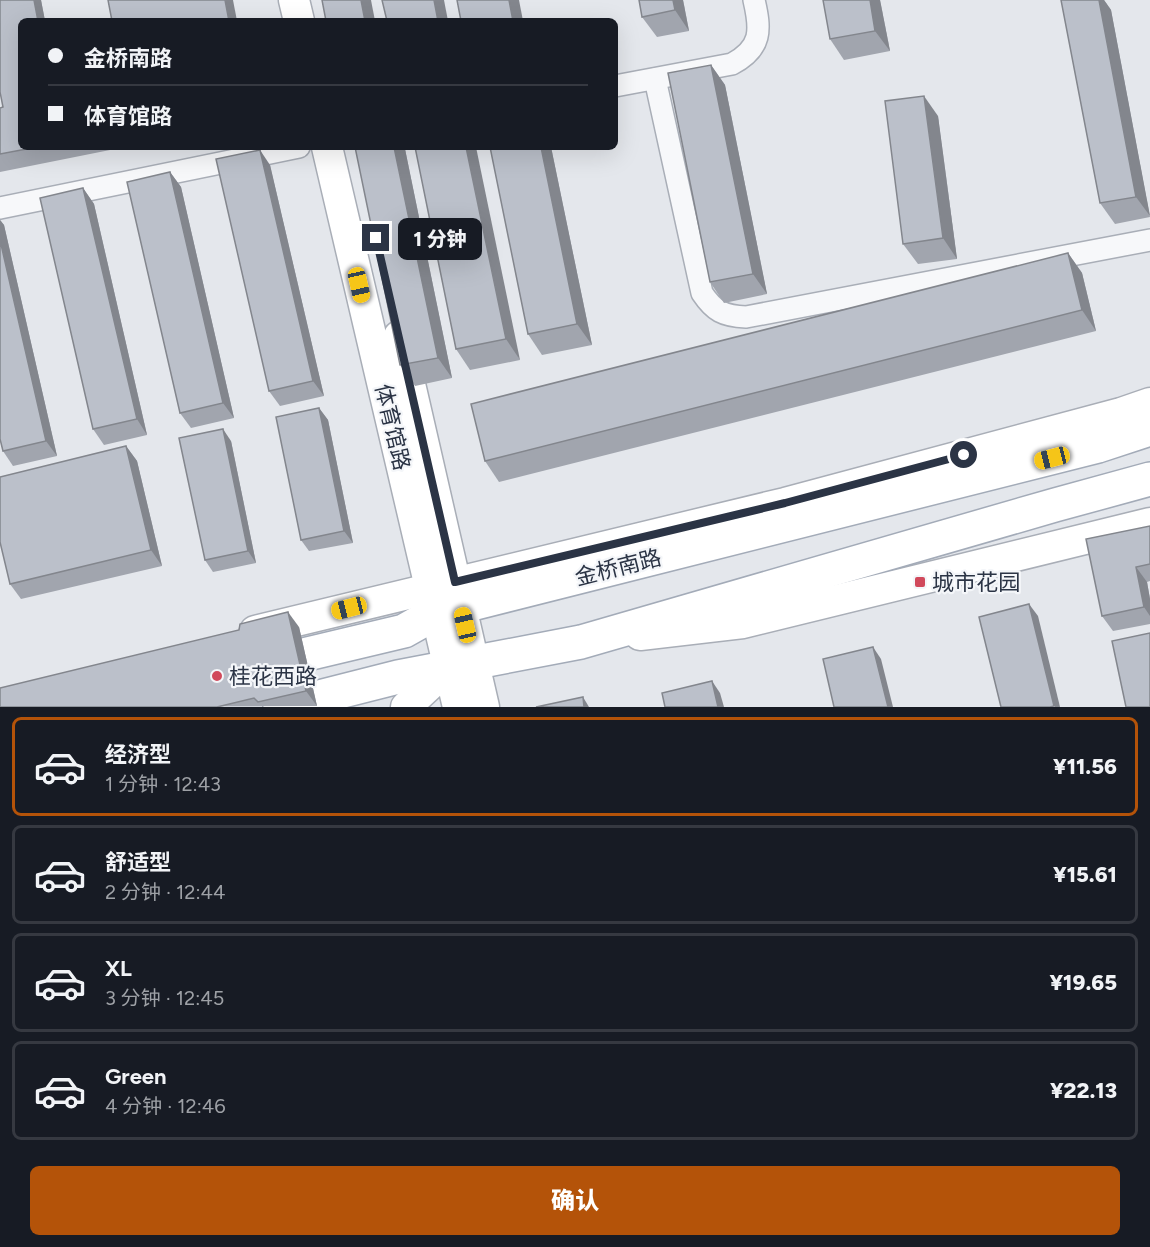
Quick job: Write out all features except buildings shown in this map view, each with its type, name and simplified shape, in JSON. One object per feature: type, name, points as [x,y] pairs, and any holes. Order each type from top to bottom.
[{"type":"main road","points":[[294,0],[298,18]]},
{"type":"main road","name":"体育馆路","points":[[328,150],[446,598]]},
{"type":"main road","name":"体育馆路","points":[[393,311],[446,598],[461,665],[484,707]]},
{"type":"main road","name":"金桥南路","points":[[234,672],[404,631],[446,598],[1150,404]]},
{"type":"main road","name":"金桥南路","points":[[233,636],[446,598],[1098,446],[1150,429]]},
{"type":"main road","points":[[581,642],[1150,479]]},
{"type":"main road","points":[[280,707],[398,677],[581,642],[743,623],[1150,523]]},
{"type":"main road","points":[[406,707],[461,665]]},
{"type":"main road","name":"体育馆路","points":[[458,707],[461,665]]},
{"type":"street","points":[[618,85],[732,64],[743,58],[752,49],[757,37],[759,24],[754,0]]},
{"type":"street","points":[[655,78],[702,292],[709,304],[732,317],[746,317],[1150,240]]},
{"type":"street","points":[[0,207],[284,150]]},
{"type":"place","name":"城市花园","points":[[920,582]]},
{"type":"place","name":"桂花西路","points":[[217,676]]},
{"type":"route","points":[[376,238],[455,582],[785,503],[964,455]]}]
